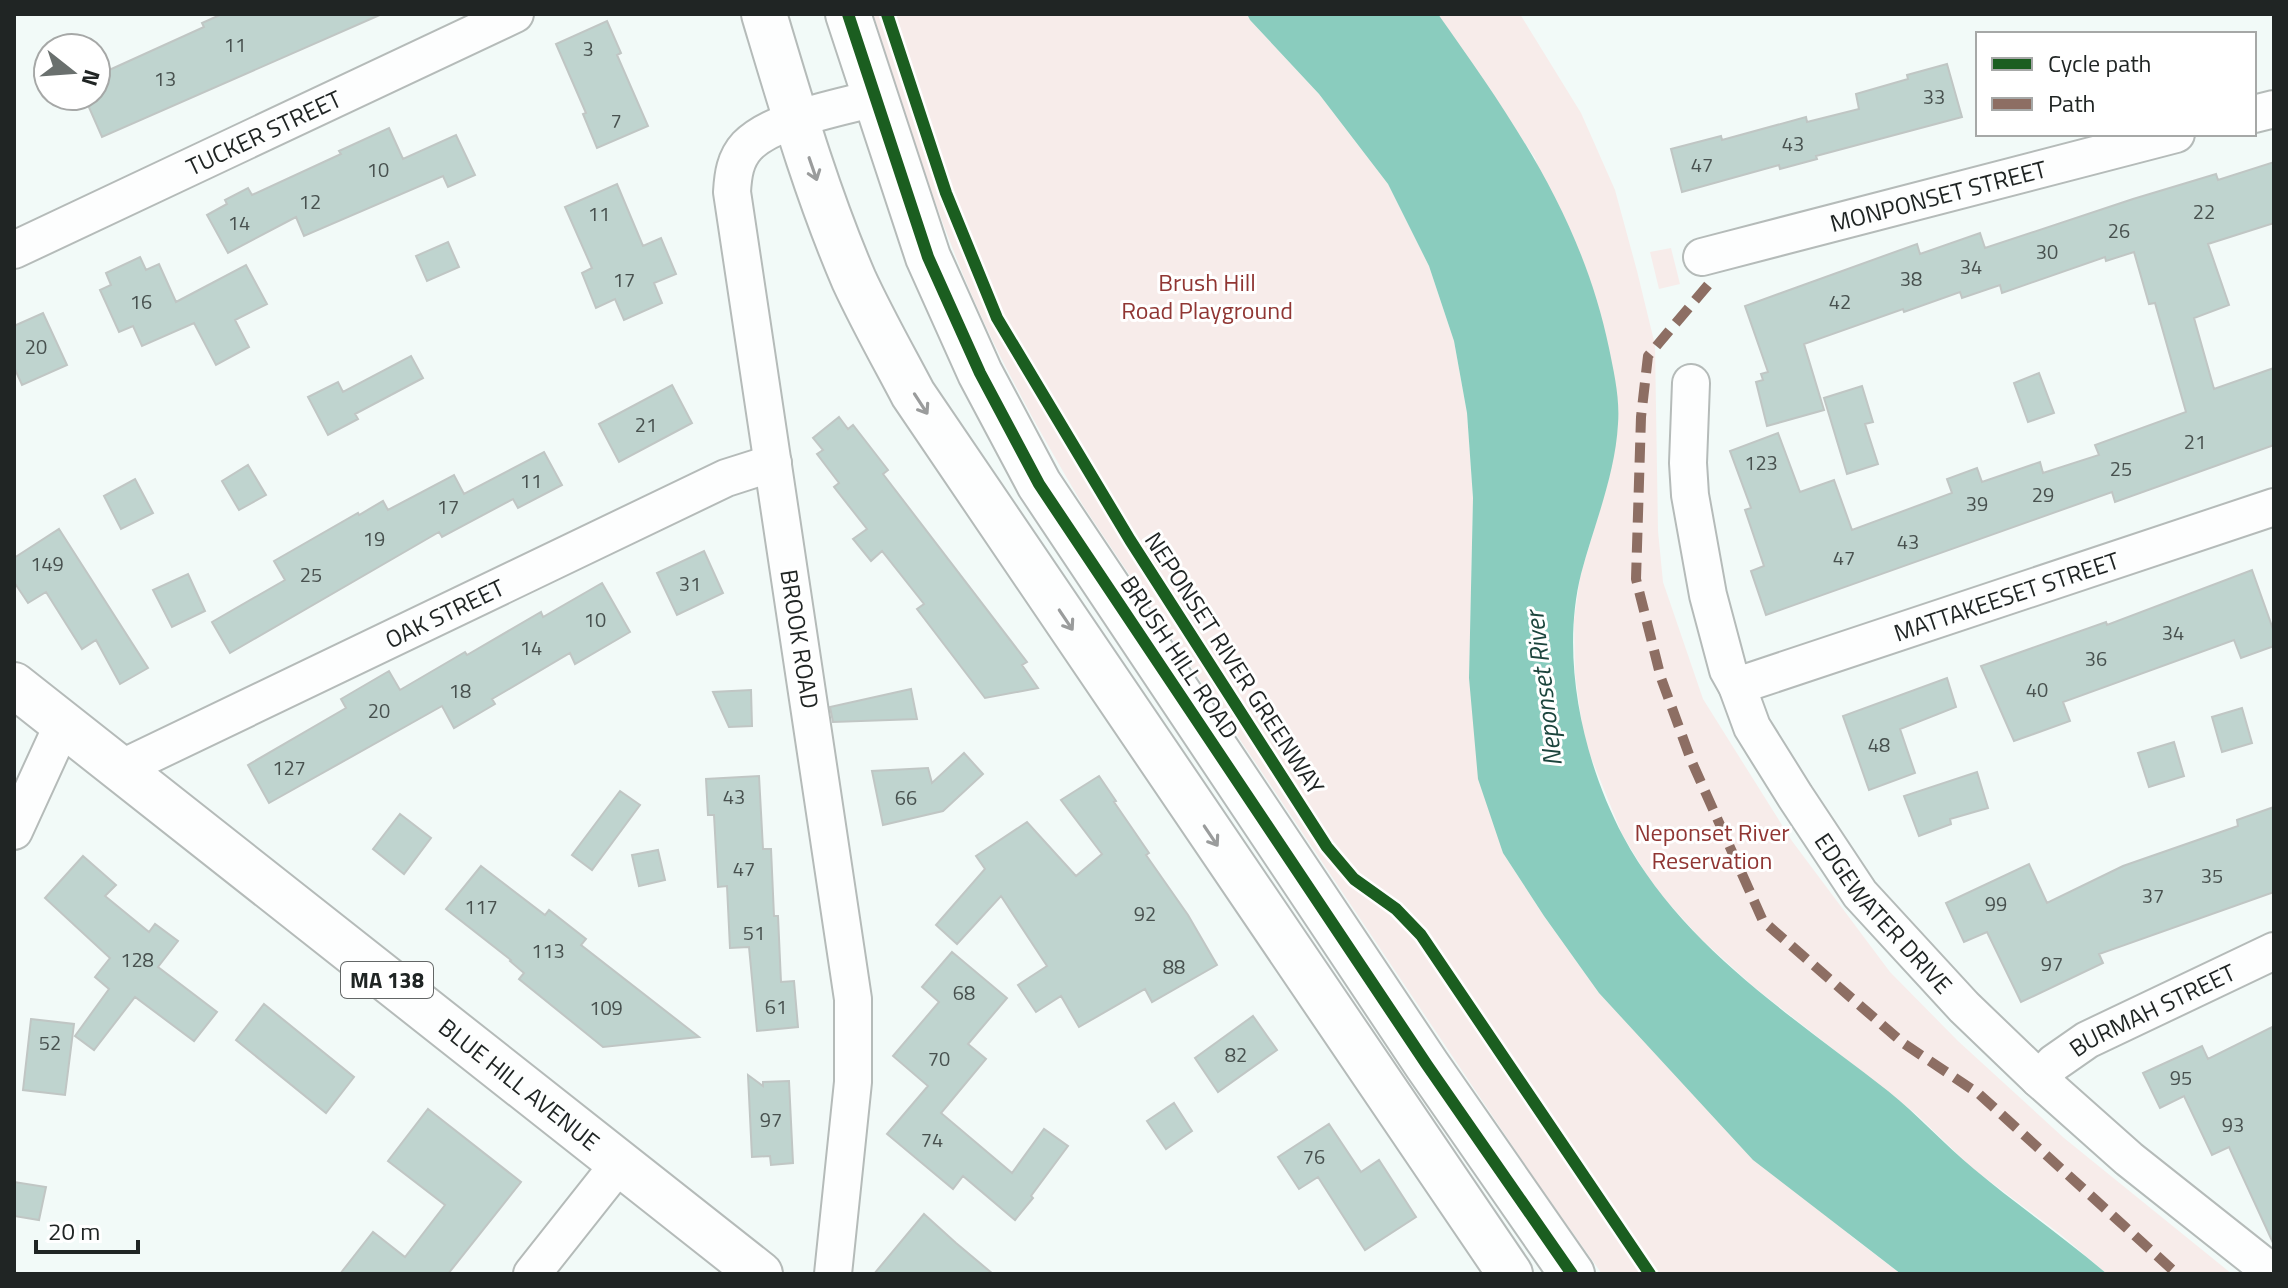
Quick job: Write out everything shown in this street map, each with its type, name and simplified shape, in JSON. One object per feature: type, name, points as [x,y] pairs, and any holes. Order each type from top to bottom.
[{"type":"main road","points":[[764,14],[796,121],[855,280],[913,394],[1510,1274]]},
{"type":"main road","name":"BRUSH HILL ROAD","points":[[848,14],[928,257],[980,373],[1039,484],[1427,1065],[1572,1274]]},
{"type":"main road","name":"BLUE HILL AVENUE","points":[[14,685],[760,1274]]},
{"type":"main road","points":[[1385,1092],[1427,1065]]},
{"type":"street","name":"TUCKER STREET","points":[[14,250],[515,14]]},
{"type":"street","name":"BROOK ROAD","points":[[833,1274],[853,1082],[853,999],[733,208],[732,183],[737,160],[757,137],[796,121],[875,98]]},
{"type":"street","name":"MONPONSET STREET","points":[[1702,257],[2168,136]]},
{"type":"street","name":"EDGEWATER DRIVE","points":[[1691,383],[1688,463],[1696,540],[1728,670],[1752,727],[1860,894],[1964,1007],[2039,1079],[2129,1159],[2274,1274]]},
{"type":"street","name":"OAK STREET","points":[[120,769],[726,478],[773,463]]},
{"type":"street","name":"MATTAKEESET STREET","points":[[1737,686],[2274,507]]},
{"type":"street","points":[[14,831],[63,724]]},
{"type":"street","name":"BURMAH STREET","points":[[2039,1079],[2054,1063],[2087,1040],[2274,951]]},
{"type":"street","points":[[532,1274],[619,1164]]},
{"type":"green space","name":"Brush Hill Road Playground","points":[[873,14],[1247,14],[1319,94],[1388,184],[1429,266],[1454,341],[1467,413],[1473,498],[1469,678],[1503,853],[1599,993],[1667,1065],[1851,1236],[1901,1274],[1602,1274],[1534,1178],[1066,477],[1015,384],[969,289],[944,227]]},
{"type":"green space","name":"Neponset River Reservation","points":[[1438,14],[1520,14],[1581,113],[1615,190],[1655,345],[1658,531],[1663,582],[1703,699],[1792,841],[1890,972],[1958,1041],[2064,1138],[2232,1274],[2107,1274],[2060,1234],[1972,1168],[1916,1114],[1754,987],[1701,939],[1654,887],[1622,834],[1584,740],[1575,674],[1574,620],[1580,577],[1608,482],[1618,425],[1535,158]]},
{"type":"green space","points":[[1671,248],[1680,284],[1659,289],[1650,252]]},
{"type":"water","name":"Neponset River","points":[[1247,14],[1438,14],[1493,93],[1542,172],[1563,213],[1597,301],[1615,376],[1618,414],[1616,443],[1581,574],[1573,640],[1579,708],[1587,742],[1609,807],[1623,836],[1647,875],[1676,912],[1742,977],[1888,1091],[1974,1169],[2107,1274],[1901,1274],[1753,1160],[1599,993],[1544,916],[1503,853],[1478,779],[1469,678],[1473,498],[1467,413],[1454,341],[1429,266],[1388,184],[1319,94]]},
{"type":"building","points":[[222,14],[382,14],[102,137],[91,112],[112,112],[112,69],[204,27],[202,23]]},
{"type":"building","points":[[607,21],[621,53],[617,55],[648,126],[597,148],[583,114],[586,113],[556,44]]},
{"type":"building","points":[[1947,64],[1962,117],[1816,156],[1817,159],[1780,169],[1779,165],[1682,192],[1671,149],[1721,136],[1722,140],[1806,117],[1807,122],[1859,109],[1856,94]]},
{"type":"building","points":[[389,128],[403,159],[456,135],[475,175],[448,187],[443,176],[304,236],[296,217],[228,253],[207,215],[227,204],[225,200],[248,188],[252,195]]},
{"type":"building","points":[[2274,162],[2274,223],[2208,244],[2229,305],[2194,318],[2214,389],[2274,368],[2274,445],[2115,502],[2112,492],[1766,615],[1751,571],[1764,566],[1745,510],[1751,508],[1730,451],[1778,433],[1800,492],[1834,480],[1852,530],[1952,493],[1947,479],[1977,468],[1982,482],[2040,462],[2043,473],[2099,455],[2095,445],[2186,412],[2155,303],[2149,304],[2134,252],[2106,261],[2105,257],[2002,293],[2000,285],[1962,298],[1960,292],[1804,344],[1824,410],[1767,426],[1756,382],[1763,380],[1761,374],[1768,372],[1745,306],[1917,244],[1920,254],[1980,233],[1985,248],[2216,174],[2218,180]]},
{"type":"building","points":[[617,184],[643,246],[661,238],[676,274],[654,283],[662,303],[624,320],[615,299],[596,308],[582,273],[592,268],[565,207]]},
{"type":"building","points":[[448,242],[459,267],[427,281],[416,256]]},
{"type":"building","points":[[140,257],[146,270],[159,264],[176,302],[246,265],[267,304],[235,320],[249,347],[216,365],[194,323],[142,346],[133,326],[119,332],[100,290],[111,285],[106,273]]},
{"type":"building","points":[[43,313],[67,365],[22,385],[14,367],[14,326]]},
{"type":"building","points":[[411,356],[423,378],[355,414],[358,419],[328,435],[308,397],[338,382],[343,392]]},
{"type":"building","points":[[2039,373],[2054,413],[2028,422],[2014,383]]},
{"type":"building","points":[[672,385],[692,423],[619,462],[599,424]]},
{"type":"building","points":[[1862,386],[1873,422],[1865,424],[1878,464],[1847,474],[1824,398]]},
{"type":"building","points":[[839,417],[848,429],[853,425],[888,470],[883,474],[1027,662],[1022,665],[1038,688],[985,698],[917,609],[924,604],[882,551],[871,561],[853,539],[867,529],[834,487],[839,483],[817,454],[823,450],[813,438]]},
{"type":"building","points":[[544,452],[562,485],[518,508],[513,499],[442,537],[439,532],[230,653],[212,622],[285,580],[274,561],[358,513],[383,501],[388,510],[454,475],[464,494]]},
{"type":"building","points":[[248,465],[266,495],[239,510],[222,481]]},
{"type":"building","points":[[135,479],[153,513],[121,529],[104,496]]},
{"type":"building","points":[[59,529],[148,668],[120,684],[96,640],[82,649],[46,592],[28,603],[14,582],[14,558]]},
{"type":"building","points":[[704,551],[723,593],[677,615],[657,573]]},
{"type":"building","points":[[2252,570],[2274,632],[2274,646],[2241,658],[2234,640],[2063,702],[2070,721],[2014,741],[1981,666],[2106,622],[2107,625]]},
{"type":"building","points":[[188,574],[205,611],[172,627],[153,590]]},
{"type":"building","points":[[602,583],[630,632],[575,664],[570,653],[492,699],[495,704],[454,728],[442,706],[269,803],[248,765],[346,708],[341,699],[389,671],[400,690],[465,652],[467,655],[541,612],[543,617]]},
{"type":"building","points":[[1947,678],[1956,707],[1900,729],[1915,773],[1869,790],[1843,716]]},
{"type":"building","points":[[911,689],[917,719],[833,722],[830,707]]},
{"type":"building","points":[[751,690],[752,726],[729,727],[713,692]]},
{"type":"building","points":[[2242,708],[2252,743],[2222,752],[2212,717]]},
{"type":"building","points":[[2174,742],[2184,776],[2149,787],[2138,753]]},
{"type":"building","points":[[964,753],[983,774],[943,811],[883,825],[872,771],[928,768],[932,783]]},
{"type":"building","points":[[1977,772],[1988,808],[1950,819],[1951,824],[1919,836],[1904,796]]},
{"type":"building","points":[[759,776],[763,849],[771,849],[781,982],[794,981],[798,1027],[757,1031],[749,947],[730,948],[727,886],[718,887],[714,815],[708,815],[706,779]]},
{"type":"building","points":[[1099,776],[1217,965],[1152,1002],[1145,989],[1079,1027],[1061,996],[1036,1012],[1018,985],[1047,966],[1001,896],[957,944],[936,925],[985,869],[976,856],[1027,822],[1076,876],[1102,854],[1061,800]]},
{"type":"building","points":[[620,791],[640,805],[592,870],[572,855]]},
{"type":"building","points":[[2274,807],[2274,892],[2099,954],[2103,963],[2021,1002],[1987,932],[1964,942],[1946,903],[2029,864],[2047,903],[2123,866],[2238,826],[2237,820]]},
{"type":"building","points":[[400,814],[431,838],[404,874],[373,849]]},
{"type":"building","points":[[658,850],[665,880],[639,886],[632,855]]},
{"type":"building","points":[[83,856],[116,885],[105,896],[149,932],[155,924],[178,941],[158,967],[217,1012],[194,1041],[135,997],[94,1050],[75,1036],[109,989],[95,977],[110,958],[45,898]]},
{"type":"building","points":[[481,866],[545,915],[549,910],[586,939],[581,945],[699,1037],[603,1047],[519,979],[524,973],[511,960],[446,909]]},
{"type":"building","points":[[952,952],[1007,998],[968,1044],[986,1059],[941,1113],[1012,1173],[1044,1129],[1068,1146],[1015,1220],[963,1176],[953,1189],[887,1134],[928,1086],[893,1056],[939,1002],[922,987]]},
{"type":"building","points":[[264,1004],[354,1077],[326,1113],[236,1040]]},
{"type":"building","points":[[1253,1016],[1277,1050],[1218,1092],[1195,1058]]},
{"type":"building","points":[[31,1019],[74,1024],[65,1095],[23,1090]]},
{"type":"building","points":[[2274,1026],[2274,1245],[2229,1147],[2212,1155],[2184,1096],[2160,1108],[2143,1073],[2202,1046],[2208,1059]]},
{"type":"building","points":[[748,1075],[763,1086],[763,1082],[789,1081],[793,1163],[771,1165],[770,1156],[752,1157]]},
{"type":"building","points":[[1174,1103],[1192,1131],[1166,1149],[1147,1121]]},
{"type":"building","points":[[428,1109],[521,1182],[448,1274],[340,1274],[373,1232],[405,1257],[445,1205],[388,1161]]},
{"type":"building","points":[[1329,1124],[1361,1172],[1379,1160],[1416,1217],[1365,1250],[1318,1177],[1299,1189],[1278,1157]]},
{"type":"building","points":[[14,1182],[46,1187],[39,1220],[14,1216]]},
{"type":"building","points":[[924,1214],[956,1243],[993,1274],[874,1274]]},
{"type":"marked path","points":[[1708,285],[1648,356],[1641,417],[1636,579],[1661,678],[1691,760],[1763,921],[1903,1043],[1979,1094],[2177,1274]]},
{"type":"cycle path","points":[[848,14],[928,257],[980,373],[1039,484],[1427,1065],[1572,1274]]},
{"type":"cycle path","name":"NEPONSET RIVER GREENWAY","points":[[887,14],[946,193],[997,318],[1130,540],[1327,847],[1354,879],[1396,909],[1421,935],[1650,1274]]}]
